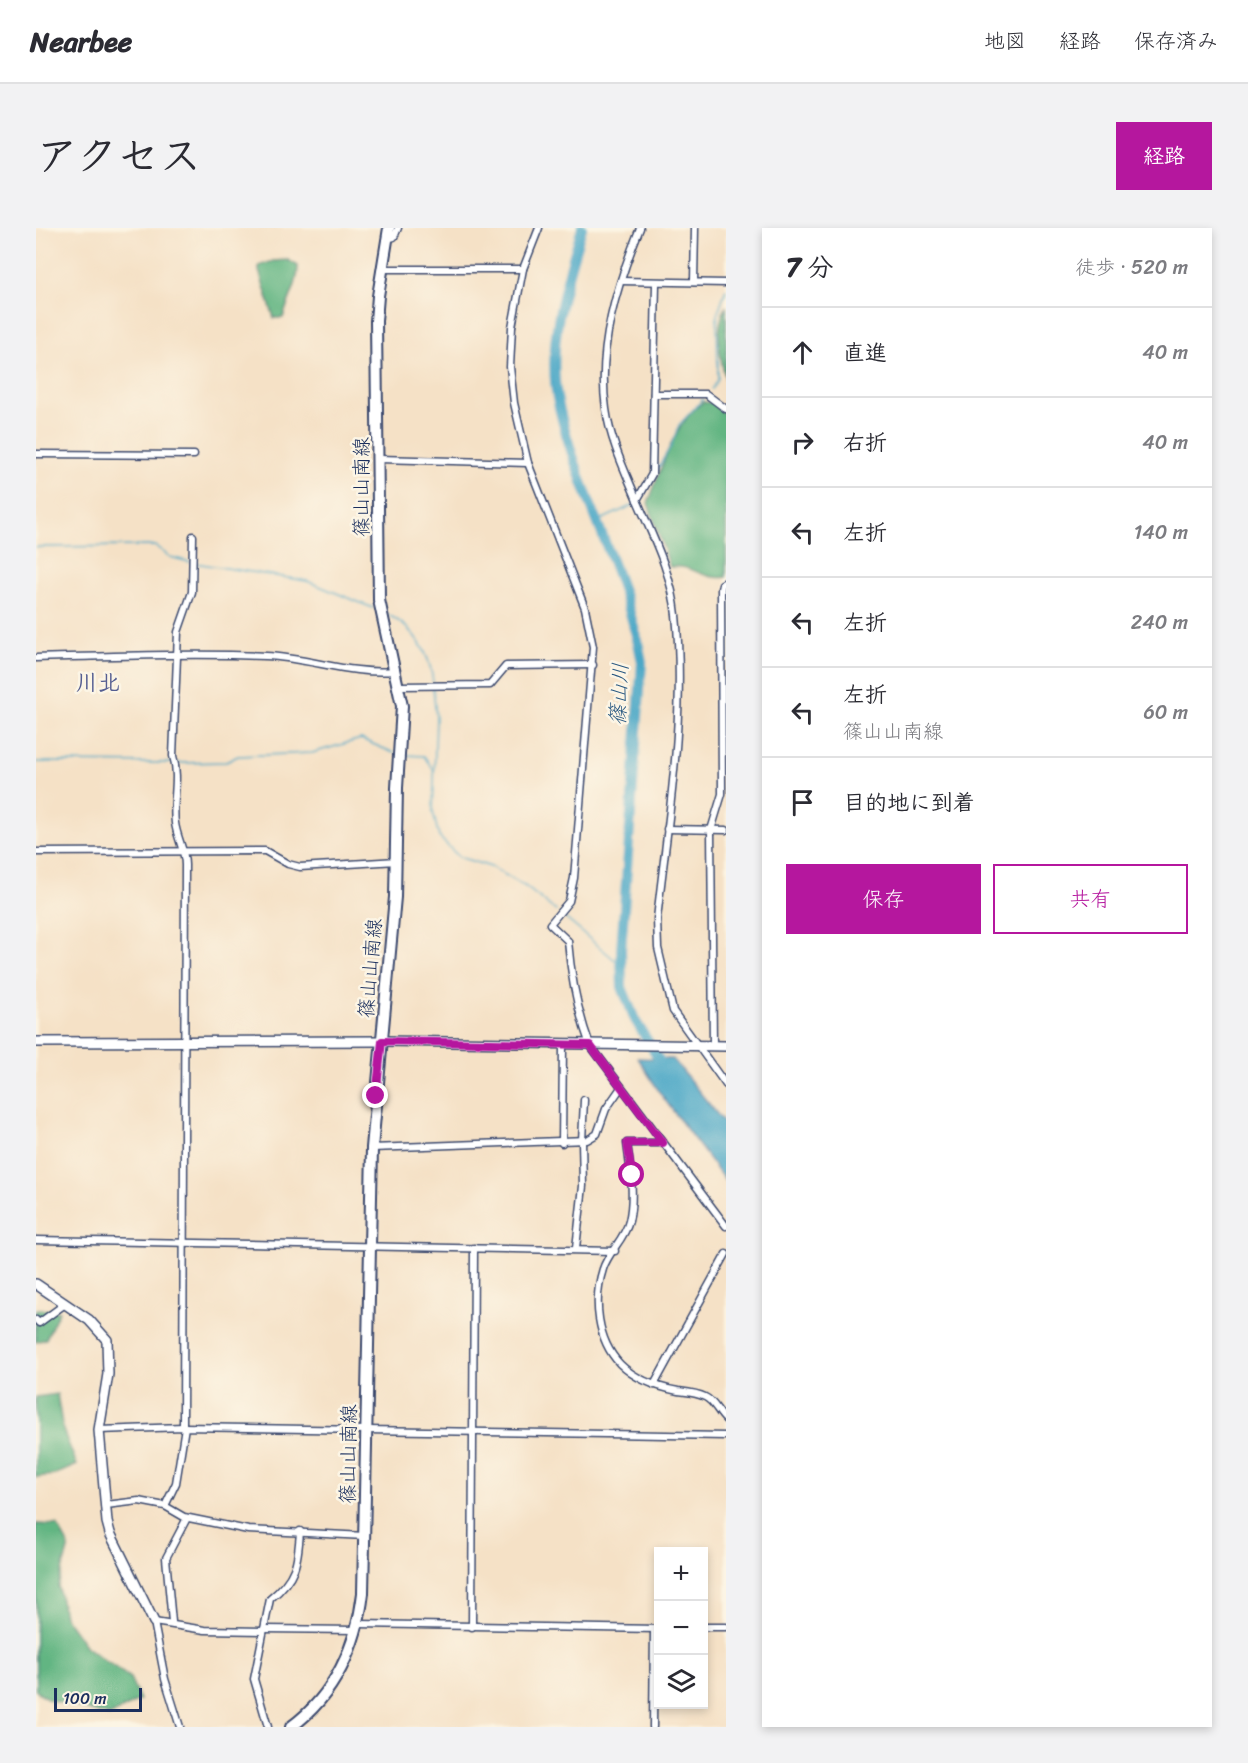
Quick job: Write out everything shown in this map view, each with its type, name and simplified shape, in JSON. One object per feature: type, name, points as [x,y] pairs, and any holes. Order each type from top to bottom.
[{"type":"main road","name":"篠山山南線","points":[[291,1727],[318,1704],[328,1690],[358,1627],[365,1536],[372,1148],[397,861],[402,706],[400,686],[394,670],[379,600],[376,321],[388,234]]},
{"type":"street","points":[[388,234],[394,237],[398,228]]},
{"type":"street","points":[[539,228],[523,269],[512,327],[510,367],[514,403],[528,463],[585,608],[593,647],[572,893],[550,924],[568,941],[578,1013],[593,1045],[620,1089],[726,1226]]},
{"type":"street","points":[[640,228],[621,281],[604,361],[606,410],[616,447],[657,544],[676,613],[680,674],[657,919],[658,948],[673,1011],[695,1046],[726,1084]]},
{"type":"street","points":[[693,282],[695,228]]},
{"type":"street","points":[[382,269],[523,269]]},
{"type":"street","points":[[621,281],[726,283]]},
{"type":"street","points":[[637,500],[652,474],[656,283]]},
{"type":"street","points":[[654,394],[706,394],[726,410]]},
{"type":"street","points":[[36,454],[194,455]]},
{"type":"street","points":[[379,459],[528,463]]},
{"type":"street","points":[[165,1506],[176,1483],[184,1427],[185,852],[175,824],[176,767],[173,756],[181,619],[192,592],[193,536]]},
{"type":"street","points":[[713,1046],[711,830],[722,794],[721,589],[722,584],[726,582]]},
{"type":"street","points":[[36,658],[179,654],[267,656],[294,658],[371,673],[394,670]]},
{"type":"street","points":[[400,686],[490,685],[506,666],[593,665]]},
{"type":"street","points":[[667,829],[726,830]]},
{"type":"street","points":[[36,852],[265,851],[288,864],[300,867],[397,861]]},
{"type":"street","points":[[36,1042],[382,1041],[726,1046]]},
{"type":"street","points":[[562,1143],[563,1045]]},
{"type":"street","points":[[372,1148],[582,1141],[597,1134],[606,1109],[620,1089]]},
{"type":"street","points":[[576,1248],[583,1186],[584,1100]]},
{"type":"street","points":[[663,1143],[627,1143],[632,1175],[629,1221],[615,1251],[603,1268],[598,1302],[601,1328],[606,1347],[621,1365],[642,1380],[703,1395],[711,1400],[726,1420]]},
{"type":"street","points":[[36,1240],[576,1248],[615,1251]]},
{"type":"street","points":[[471,1627],[474,1248]]},
{"type":"street","points":[[654,1384],[726,1254]]},
{"type":"street","points":[[36,1284],[89,1320],[107,1340],[108,1374],[99,1430],[110,1533],[154,1622],[165,1679],[180,1727]]},
{"type":"street","points":[[36,1320],[39,1323],[65,1304]]},
{"type":"street","points":[[99,1430],[184,1427],[726,1436]]},
{"type":"street","points":[[106,1505],[139,1501],[165,1506],[187,1518],[248,1530],[365,1536]]},
{"type":"street","points":[[172,1622],[166,1558],[187,1518]]},
{"type":"street","points":[[268,1727],[254,1679],[270,1599],[285,1587],[294,1572],[300,1532]]},
{"type":"street","points":[[154,1622],[172,1622],[205,1629],[263,1630],[358,1627],[654,1629]]},
{"type":"street","points":[[708,1627],[726,1627]]},
{"type":"street","points":[[653,1727],[655,1655]]},
{"type":"green space","points":[[288,260],[298,266],[296,280],[283,318],[274,318],[259,266],[273,261]]},
{"type":"green space","points":[[726,306],[726,380],[719,333]]},
{"type":"green space","points":[[703,402],[715,403],[726,416],[726,577],[718,578],[684,567],[670,567],[648,503],[669,448],[683,422]]},
{"type":"green space","points":[[36,1309],[59,1311],[46,1339],[36,1342]]},
{"type":"green space","points":[[57,1394],[63,1430],[77,1465],[54,1475],[36,1477],[36,1397]]},
{"type":"green space","points":[[36,1524],[57,1525],[69,1546],[58,1586],[64,1616],[86,1647],[130,1678],[140,1700],[109,1716],[48,1699],[36,1690]]},
{"type":"water","points":[[638,1058],[673,1059],[726,1125],[726,1182],[662,1096]]},
{"type":"waterway","name":"篠山川","points":[[582,228],[559,316],[554,362],[555,385],[559,407],[578,471],[625,597],[642,662],[621,950],[622,987],[635,1020],[665,1069]]},
{"type":"waterway","points":[[712,389],[718,379],[717,315],[726,289]]},
{"type":"waterway","points":[[655,473],[671,446],[679,425],[703,399]]},
{"type":"waterway","points":[[640,501],[652,480]]},
{"type":"waterway","points":[[596,522],[636,504]]},
{"type":"waterway","points":[[36,547],[155,546],[170,557],[190,562]]},
{"type":"waterway","points":[[195,563],[307,581],[373,608]]},
{"type":"waterway","points":[[387,614],[405,626],[419,642],[428,661],[433,682]]},
{"type":"waterway","points":[[433,687],[436,718],[433,812],[439,837],[459,857],[491,867],[526,887],[556,911]]},
{"type":"waterway","points":[[178,763],[226,762],[238,756],[312,753],[361,739],[394,753]]},
{"type":"waterway","points":[[405,755],[424,756],[434,771]]},
{"type":"waterway","points":[[36,762],[173,763]]},
{"type":"waterway","points":[[560,914],[621,965]]},
{"type":"district","name":"川北","points":[[98,682]]},
{"type":"route","points":[[376,1096],[382,1041],[590,1045],[620,1089],[663,1143],[632,1141],[627,1143],[632,1175]]}]
